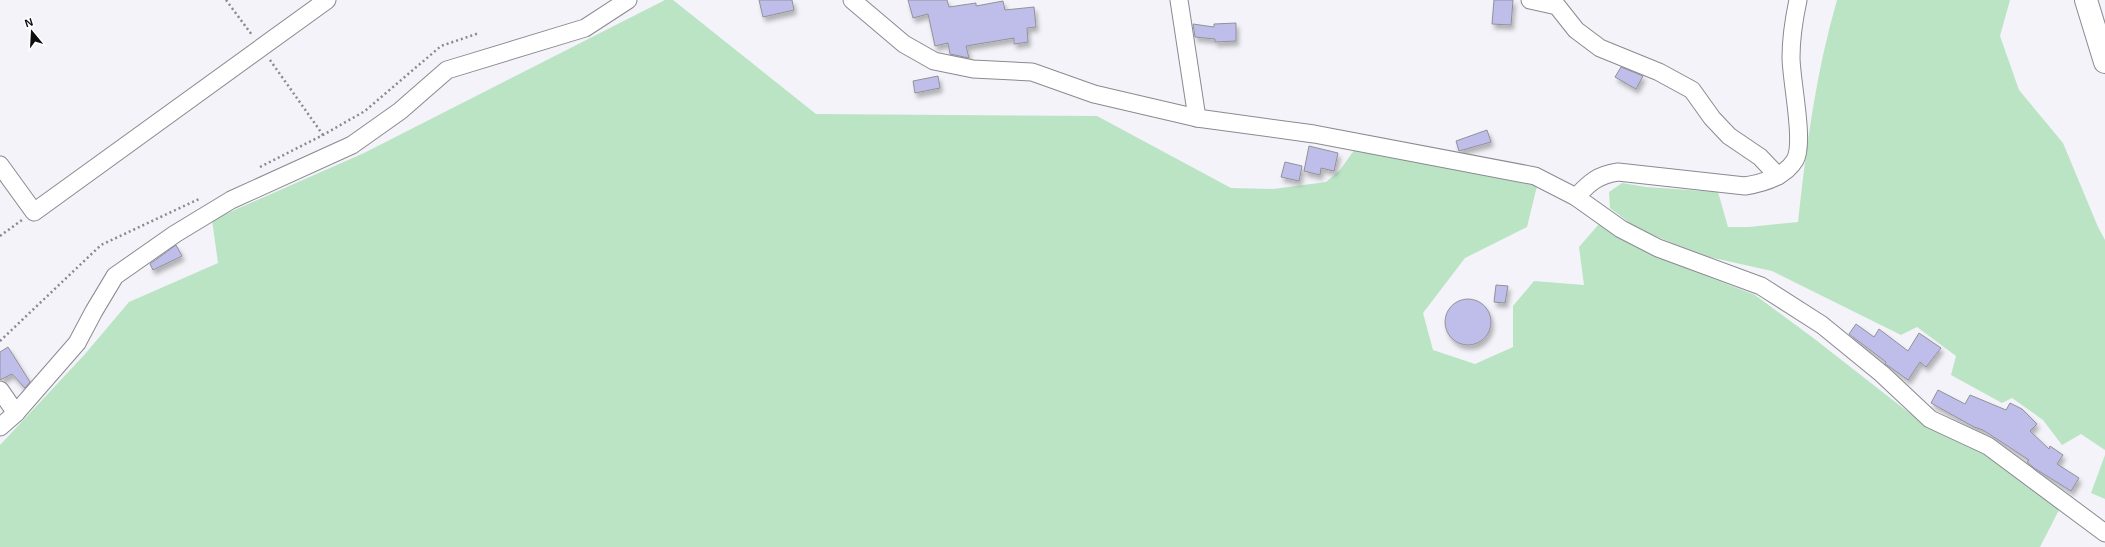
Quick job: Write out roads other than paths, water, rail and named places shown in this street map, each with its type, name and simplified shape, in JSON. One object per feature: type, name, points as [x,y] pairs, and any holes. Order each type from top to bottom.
[{"type":"main road","points":[[2086,0],[2105,62]]},
{"type":"street","points":[[0,165],[34,212],[327,0]]},
{"type":"street","points":[[0,427],[16,413],[78,343],[94,311],[115,276],[175,234],[231,200],[352,145],[400,111],[447,70],[585,28],[628,0]]},
{"type":"street","points":[[852,0],[904,44],[934,61],[973,69],[1032,72],[1094,94],[1197,118],[1314,134],[1535,176],[1576,197],[1621,229],[1658,248],[1761,286],[1822,325],[1882,374],[1930,419],[1988,446],[2105,533]]},
{"type":"street","points":[[1179,0],[1197,118]]},
{"type":"street","points":[[1530,0],[1557,6],[1576,30],[1600,48],[1659,72],[1692,90],[1712,118],[1729,136],[1760,157],[1778,176]]},
{"type":"street","points":[[1576,197],[1592,180],[1607,173],[1618,172],[1745,186],[1760,184],[1786,171],[1796,159],[1799,145],[1791,60],[1792,33],[1798,0]]},
{"type":"street","points":[[0,390],[16,413]]}]
